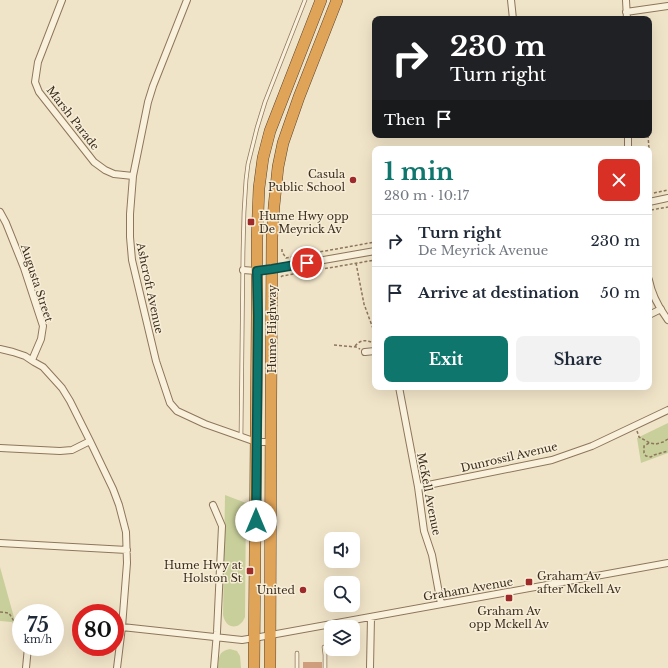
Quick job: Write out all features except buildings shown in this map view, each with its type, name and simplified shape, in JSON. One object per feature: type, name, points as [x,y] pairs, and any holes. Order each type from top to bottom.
[{"type":"highway","name":"Hume Highway","points":[[254,668],[258,316],[257,238],[259,188],[270,131],[321,0]]},
{"type":"highway","name":"Hume Highway","points":[[270,668],[272,269],[274,206],[278,167],[283,143],[299,97],[337,0]]},
{"type":"street","name":"Marsh Parade","points":[[62,0],[38,62],[35,82],[39,92],[94,162],[105,170],[114,174],[133,176]]},
{"type":"street","name":"Ashcroft Avenue","points":[[187,0],[148,102],[133,176],[130,214],[132,260],[156,361],[170,403],[177,411],[205,424],[256,442],[272,442]]},
{"type":"street","points":[[511,0],[513,16]]},
{"type":"street","points":[[626,0],[626,16],[668,6]]},
{"type":"street","points":[[652,201],[668,198]]},
{"type":"street","name":"Augusta Street","points":[[0,212],[24,268],[43,326],[42,339],[32,360]]},
{"type":"street","points":[[243,270],[257,271],[272,269],[372,252]]},
{"type":"street","points":[[652,291],[660,309],[668,320]]},
{"type":"street","points":[[652,313],[660,309]]},
{"type":"street","points":[[0,349],[25,356],[32,360],[43,367],[62,388],[70,401],[113,489],[126,532],[127,583],[124,609]]},
{"type":"street","points":[[365,352],[372,351]]},
{"type":"street","name":"McKell Avenue","points":[[400,390],[418,487],[424,531],[432,555],[441,604]]},
{"type":"street","name":"Dunrossil Avenue","points":[[418,487],[552,460],[592,446],[668,410]]},
{"type":"street","points":[[0,448],[60,451],[72,450],[90,441]]},
{"type":"street","points":[[214,505],[222,526],[217,637],[214,668]]},
{"type":"street","points":[[0,543],[127,550]]},
{"type":"street","name":"Graham Avenue","points":[[124,627],[242,640],[668,563]]},
{"type":"street","points":[[370,668],[371,617]]},
{"type":"street","points":[[26,668],[27,656]]},
{"type":"street","points":[[117,668],[118,656]]},
{"type":"lane","points":[[241,436],[244,212],[248,164],[265,102],[305,0]]},
{"type":"lane","points":[[297,652],[297,668]]},
{"type":"lane","points":[[325,656],[325,668]]},
{"type":"path","points":[[652,193],[668,190]]},
{"type":"path","points":[[652,210],[668,207]]},
{"type":"path","points":[[281,245],[282,252],[286,258],[372,243]]},
{"type":"path","points":[[282,276],[372,260]]},
{"type":"path","points":[[356,263],[364,304],[372,326]]},
{"type":"path","points":[[354,347],[363,340],[372,342]]},
{"type":"path","points":[[334,345],[356,347],[365,352]]},
{"type":"path","points":[[635,426],[639,437],[650,443],[656,444],[668,439]]},
{"type":"path","points":[[650,443],[644,446],[644,453],[646,456],[651,457],[668,451]]},
{"type":"path","points":[[0,612],[9,614],[12,619]]},
{"type":"green space","points":[[668,423],[668,453],[641,463],[637,438]]},
{"type":"green space","points":[[225,495],[246,503],[245,617],[237,626],[230,626],[223,615]]},
{"type":"green space","points":[[0,567],[12,610],[12,622],[0,621]]},
{"type":"green space","points":[[230,649],[237,651],[240,656],[241,668],[218,668],[221,653]]},
{"type":"place","name":"Casula Public School","points":[[353,180]]},
{"type":"place","name":"Hume Hwy opp De Meyrick Av","points":[[251,222]]},
{"type":"place","name":"Hume Hwy at Holston St","points":[[250,571]]},
{"type":"place","name":"Graham Av after Mckell Av","points":[[529,582]]},
{"type":"place","name":"United","points":[[303,590]]},
{"type":"place","name":"Graham Av opp Mckell Av","points":[[509,598]]},
{"type":"route","points":[[256,521],[257,271],[307,263]]}]
